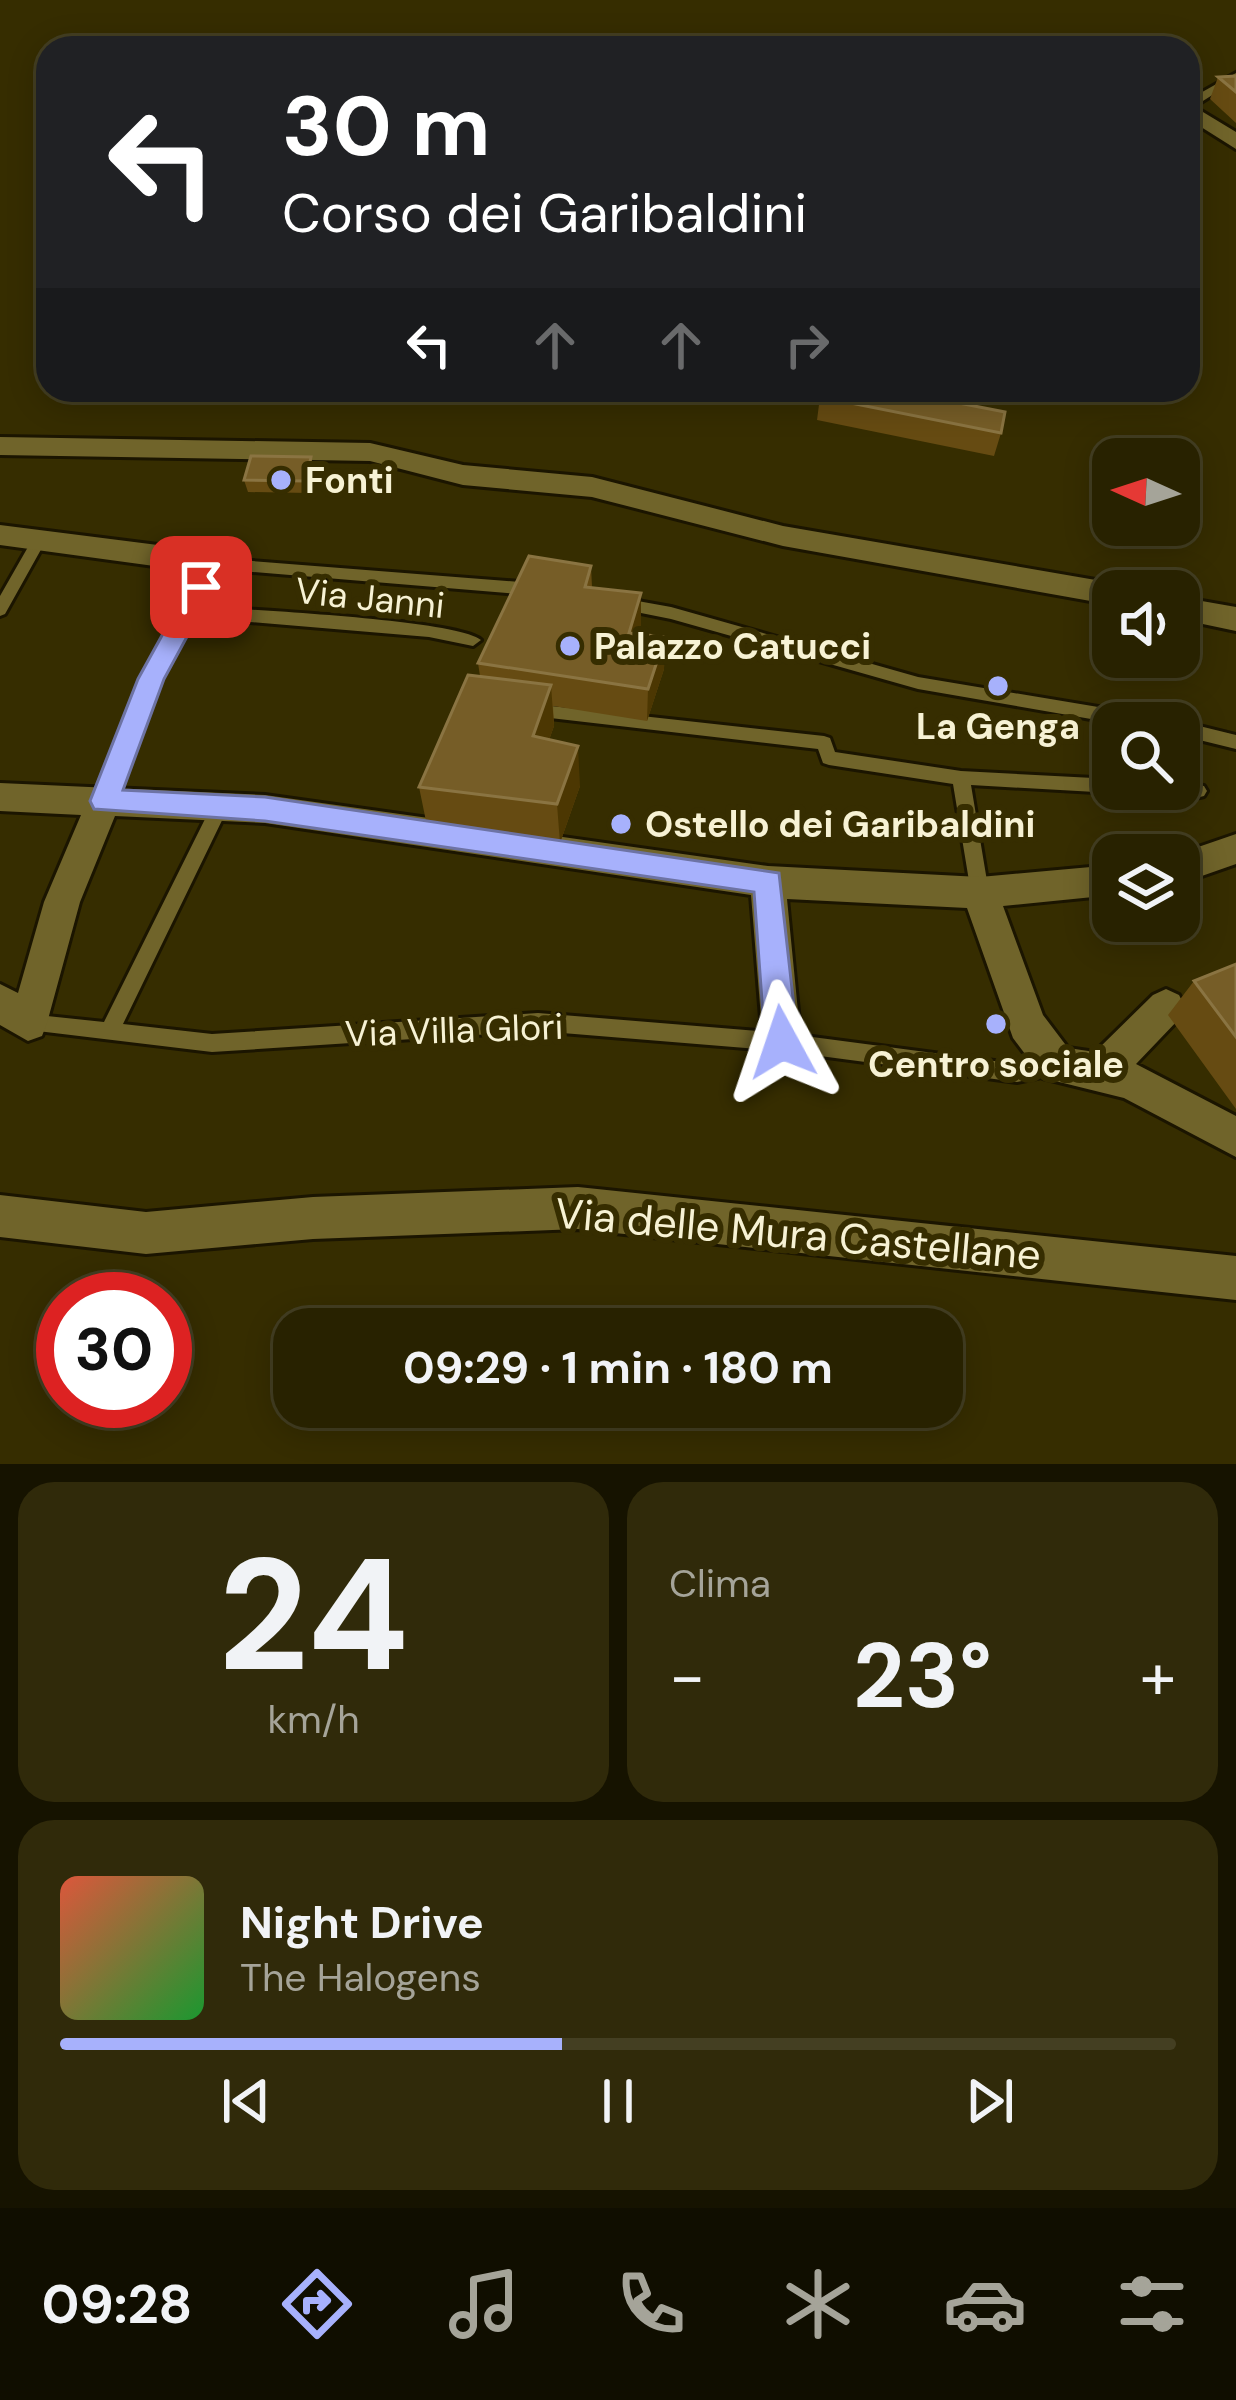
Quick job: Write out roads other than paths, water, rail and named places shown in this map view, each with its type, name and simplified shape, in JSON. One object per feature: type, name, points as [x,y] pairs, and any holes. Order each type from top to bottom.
[{"type":"street","points":[[1200,116],[1236,142]]},
{"type":"street","points":[[0,446],[370,452],[463,475],[592,488],[783,536],[1092,590]]},
{"type":"street","points":[[0,536],[213,563]]},
{"type":"street","points":[[1200,612],[1236,619]]},
{"type":"street","points":[[0,797],[265,809],[768,882],[980,893],[1092,882]]},
{"type":"street","points":[[14,1012],[104,801]]},
{"type":"street","points":[[1200,862],[1236,849]]},
{"type":"street","points":[[768,882],[782,1042]]},
{"type":"street","points":[[980,893],[1027,1025],[1049,1055],[1105,1069],[1160,1092],[1221,1129]]},
{"type":"street","points":[[1105,1069],[1175,1003]]},
{"type":"street","name":"Via delle Mura Castellane","points":[[0,1216],[146,1233],[313,1218],[578,1208],[1236,1278]]},
{"type":"lane","points":[[1200,98],[1236,76]]},
{"type":"lane","points":[[0,610],[41,538]]},
{"type":"lane","points":[[104,801],[151,679],[213,563],[532,589]]},
{"type":"lane","points":[[601,601],[671,613],[918,683],[1092,713]]},
{"type":"lane","name":"Via Janni","points":[[188,611],[429,631],[473,640]]},
{"type":"lane","points":[[521,708],[626,724],[824,743],[829,758],[961,778],[1092,785]]},
{"type":"lane","points":[[1200,733],[1236,742]]},
{"type":"lane","points":[[961,778],[980,893]]},
{"type":"lane","points":[[110,1032],[220,806]]},
{"type":"lane","name":"Via Villa Glori","points":[[14,1012],[110,1032],[212,1043],[538,1022],[782,1042],[1017,1073],[1049,1055]]},
{"type":"place","name":"Fonti","points":[[281,480]]},
{"type":"place","name":"Palazzo Catucci","points":[[570,646]]},
{"type":"place","name":"La Genga","points":[[998,686]]},
{"type":"place","name":"Ostello dei Garibaldini","points":[[621,824]]},
{"type":"place","name":"Centro sociale","points":[[996,1024]]}]
